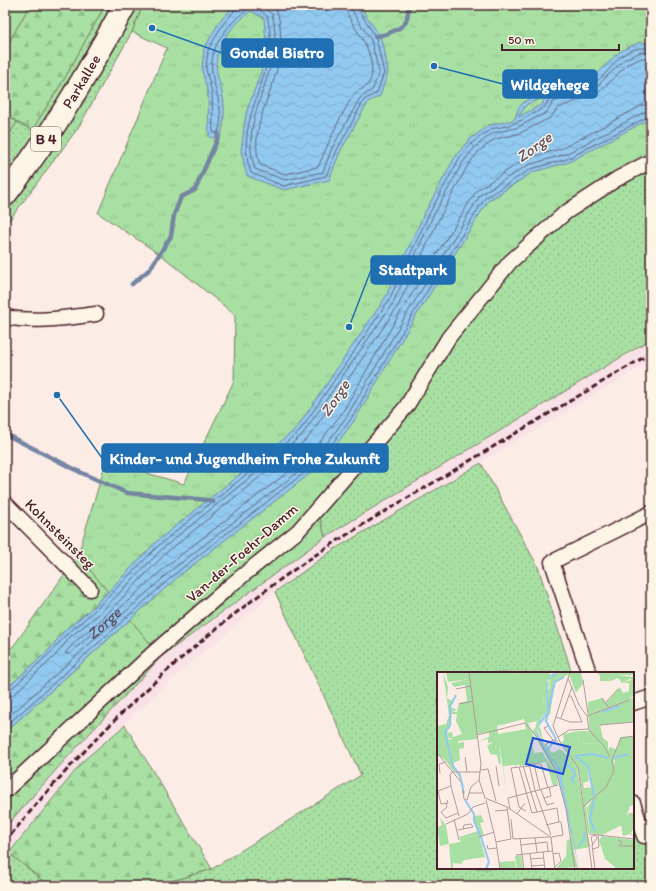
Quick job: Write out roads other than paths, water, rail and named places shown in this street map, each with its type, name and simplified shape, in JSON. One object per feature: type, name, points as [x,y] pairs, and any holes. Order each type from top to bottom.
[{"type":"main road","name":"Parkallee","points":[[5,195],[40,148],[57,122],[82,82],[125,5]]},
{"type":"street","name":"Van-der-Foehr-Damm","points":[[5,791],[151,655],[231,585],[298,531],[406,407],[449,337],[510,262],[565,212],[617,179],[651,162]]},
{"type":"street","points":[[5,317],[34,320],[59,319],[96,314]]},
{"type":"street","name":"Kohnsteinsteg","points":[[5,503],[90,590]]},
{"type":"street","points":[[589,672],[552,562],[651,513]]},
{"type":"street","points":[[634,703],[651,697]]},
{"type":"street","points":[[634,805],[647,835]]},
{"type":"water","points":[[235,5],[359,5],[380,36],[385,53],[388,73],[380,96],[368,102],[340,152],[329,180],[284,190],[247,176],[241,151],[246,113],[262,69],[266,43],[264,18],[251,11],[237,23],[225,37],[218,54],[217,72],[223,99],[223,122],[220,139],[209,137],[208,94],[202,70],[204,49],[219,22]]},
{"type":"water","name":"Zorge","points":[[640,42],[651,44],[651,118],[569,162],[533,172],[488,201],[411,324],[354,421],[321,465],[179,576],[5,732],[5,690],[50,649],[64,631],[91,609],[157,541],[296,429],[385,298],[425,212],[455,157],[469,140],[489,125],[514,120],[519,107],[525,101],[541,94],[561,92],[576,84],[591,80],[619,52]],"holes":[[[546,97],[543,104],[518,117],[527,104]]]},
{"type":"waterway","points":[[375,36],[392,32],[401,27],[406,21],[409,5]]},
{"type":"waterway","points":[[132,284],[150,269],[171,236],[174,215],[181,197],[195,190],[217,140],[218,133]]},
{"type":"waterway","points":[[5,434],[82,473],[127,493],[208,500],[213,502]]},
{"type":"railway","points":[[5,842],[66,770],[132,703],[239,610],[317,554],[359,527],[651,353]]},
{"type":"place","name":"Gondel Bistro","points":[[152,28]]},
{"type":"place","name":"Wildgehege","points":[[434,66]]},
{"type":"place","name":"Stadtpark","points":[[349,327]]},
{"type":"place","name":"Kinder- und Jugendheim Frohe Zukunft","points":[[57,395]]}]
